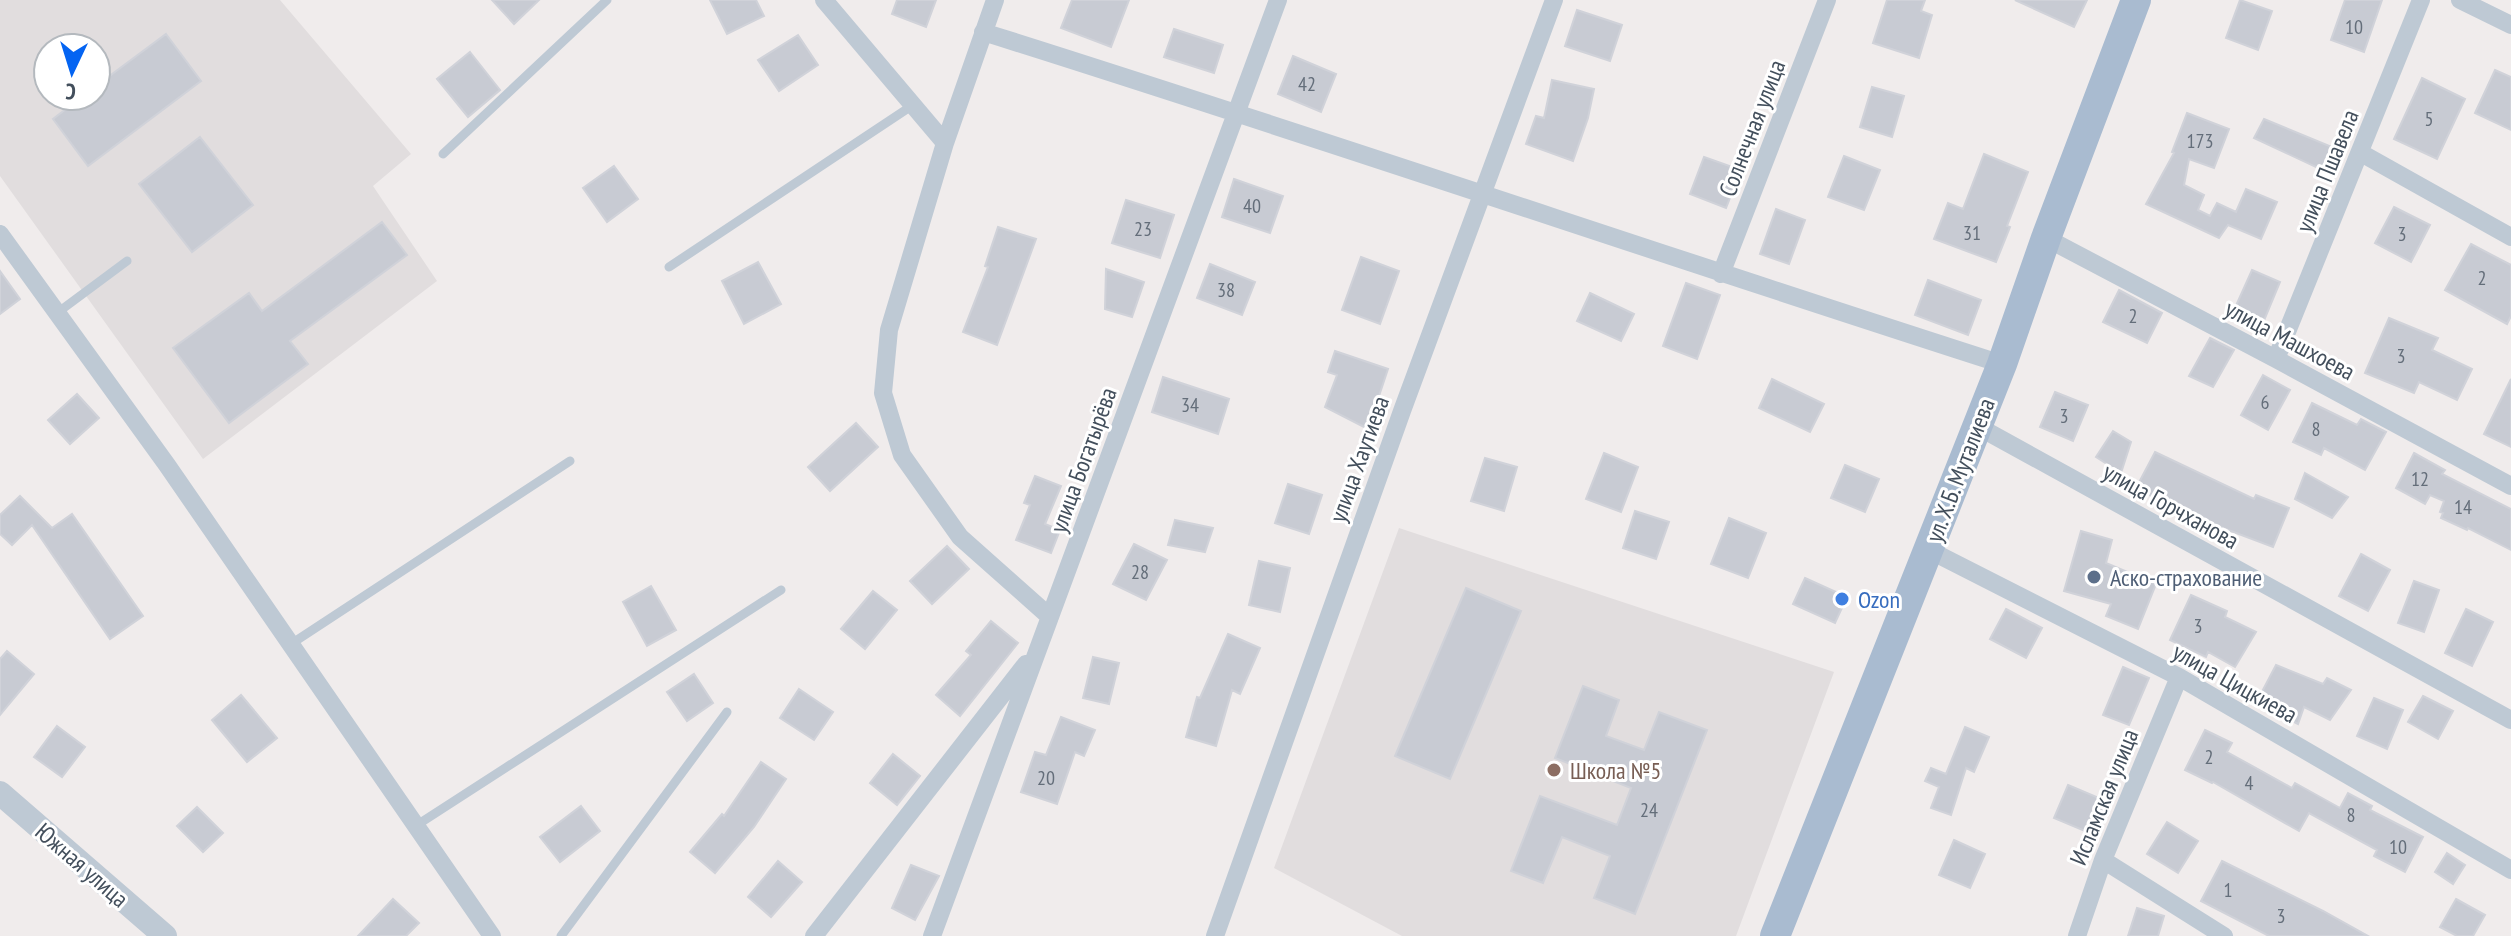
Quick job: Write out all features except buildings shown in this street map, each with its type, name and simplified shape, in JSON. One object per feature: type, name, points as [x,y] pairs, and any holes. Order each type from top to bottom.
[{"type":"main road","name":"ул. Х.Б. Муталиева","points":[[1775,936],[2002,364],[2136,0]]},
{"type":"street","points":[[824,0],[945,143]]},
{"type":"street","points":[[995,0],[945,143],[889,330],[883,393],[902,455],[960,537],[1050,617]]},
{"type":"street","name":"улица Богатырёва","points":[[932,936],[1278,0]]},
{"type":"street","name":"улица Хаутиева","points":[[1215,936],[1402,411],[1554,0]]},
{"type":"street","name":"Солнечная улица","points":[[1721,274],[1827,0]]},
{"type":"street","name":"улица Пшавела","points":[[2276,359],[2421,0]]},
{"type":"street","points":[[2460,0],[2511,25]]},
{"type":"street","points":[[983,32],[1237,112],[1721,274],[2002,364]]},
{"type":"street","points":[[2361,153],[2511,237]]},
{"type":"street","points":[[0,234],[167,465],[492,936]]},
{"type":"street","name":"улица Машхоева","points":[[2046,238],[2511,486]]},
{"type":"street","name":"улица Горчханова","points":[[1977,426],[2511,720]]},
{"type":"street","name":"улица Цицкиева","points":[[1929,550],[2179,677],[2511,870]]},
{"type":"street","points":[[814,936],[1037,649]]},
{"type":"street","name":"Исламская улица","points":[[2077,936],[2103,860],[2179,677]]},
{"type":"street","name":"Южная улица","points":[[4,800],[165,936]]},
{"type":"street","points":[[2103,860],[2224,936]]},
{"type":"lane","points":[[443,154],[607,0]]},
{"type":"lane","points":[[669,267],[913,105]]},
{"type":"lane","points":[[57,313],[127,261]]},
{"type":"lane","points":[[291,644],[570,461]]},
{"type":"lane","points":[[417,825],[781,590]]},
{"type":"lane","points":[[561,936],[727,712]]},
{"type":"shaded area","points":[[0,0],[280,0],[411,154],[373,186],[437,281],[203,459],[0,176]]},
{"type":"shaded area","name":"Школа №5","points":[[1399,528],[1834,672],[1736,936],[1402,936],[1274,868]]},
{"type":"place","name":"Аско-страхование","points":[[2094,577]]},
{"type":"place","name":"Ozon","points":[[1842,599]]},
{"type":"place","name":"Школа №5","points":[[1554,770]]}]
